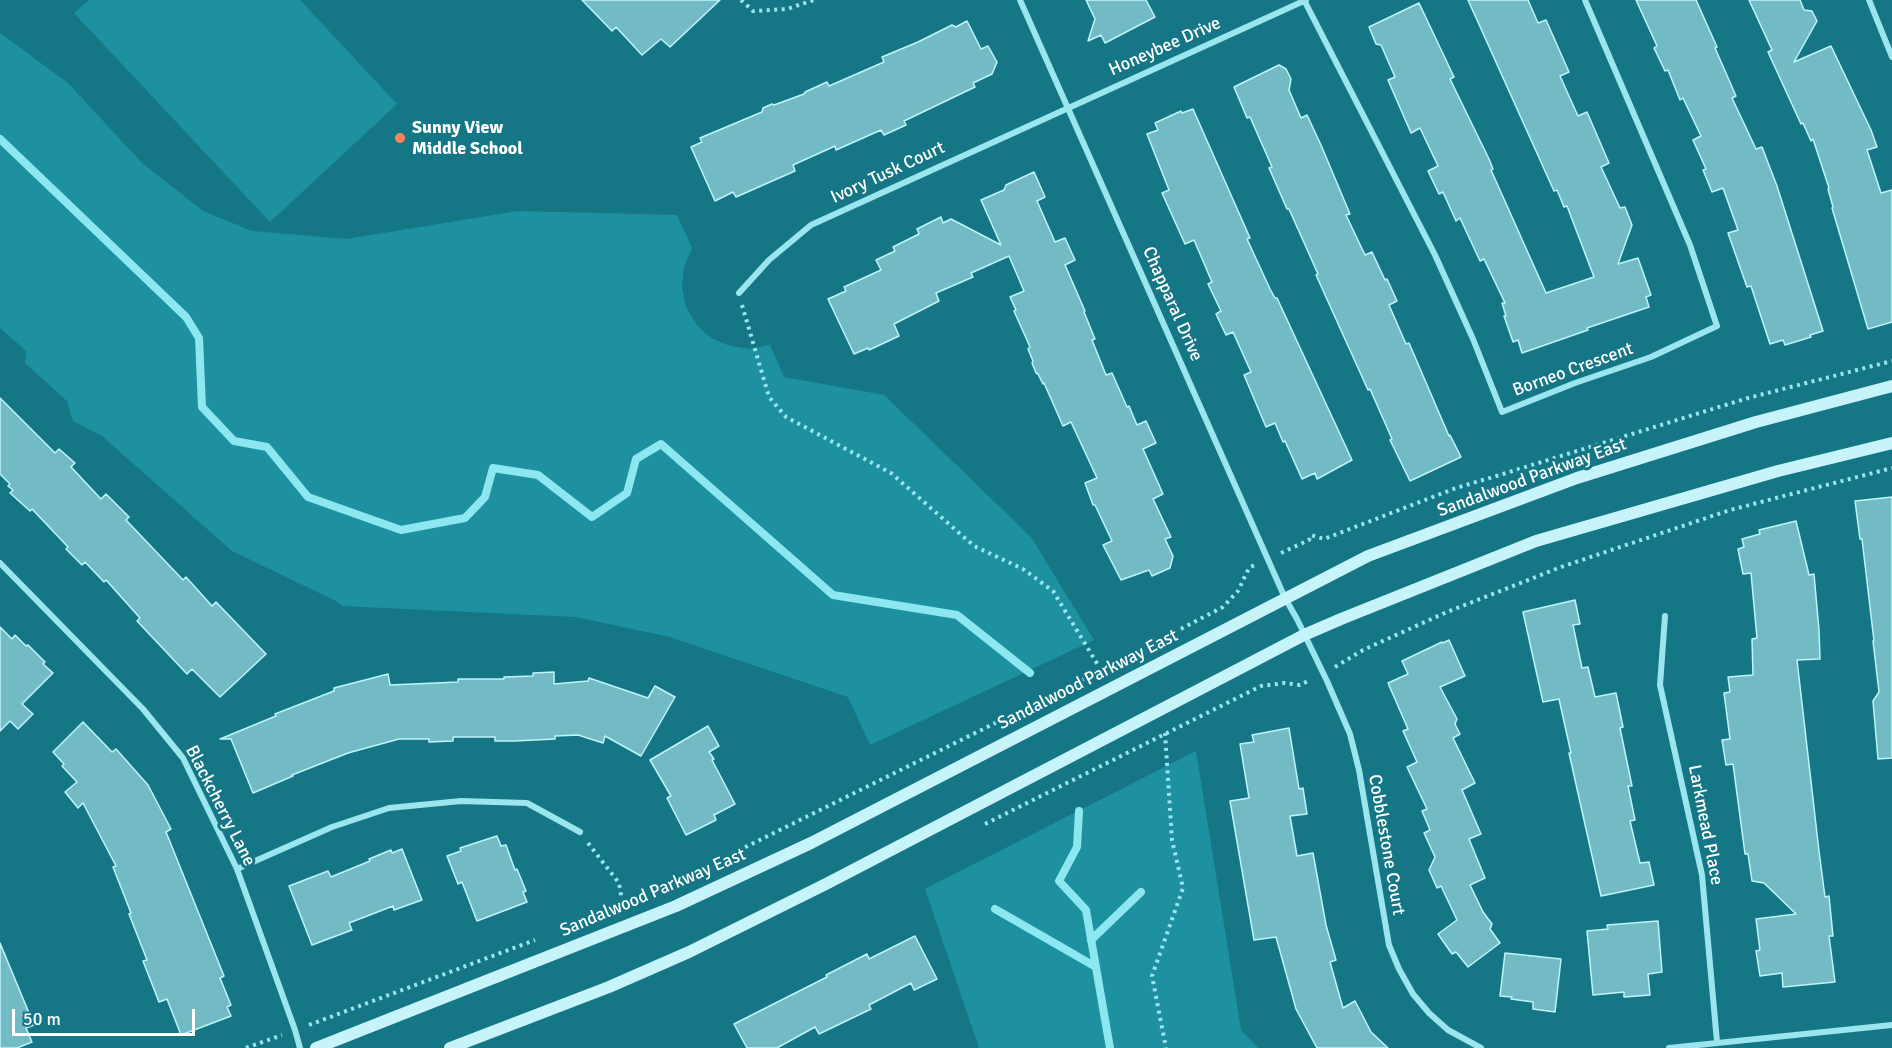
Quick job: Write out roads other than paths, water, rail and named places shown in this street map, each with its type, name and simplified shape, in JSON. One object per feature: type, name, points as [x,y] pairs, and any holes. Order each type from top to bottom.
[{"type":"main road","name":"Sandalwood Parkway East","points":[[316,1048],[676,906],[811,843],[1368,556],[1577,478],[1756,422],[1892,386]]},
{"type":"main road","points":[[450,1048],[609,987],[688,952],[837,878],[1304,635],[1536,541],[1778,471],[1892,443]]},
{"type":"street","name":"Chapparal Drive","points":[[1020,0],[1285,598],[1297,619]]},
{"type":"street","name":"Honeybee Drive","points":[[1069,107],[1305,0]]},
{"type":"street","name":"Borneo Crescent","points":[[1305,0],[1435,255],[1473,339],[1502,412],[1575,383],[1651,357],[1716,326],[1690,245],[1585,0]]},
{"type":"street","points":[[1869,0],[1892,57]]},
{"type":"street","name":"Ivory Tusk Court","points":[[739,293],[769,260],[811,225],[1069,107]]},
{"type":"street","name":"Blackcherry Lane","points":[[1,565],[143,709],[183,758],[237,869],[300,1048]]},
{"type":"street","name":"Larkmead Place","points":[[1665,616],[1660,685],[1702,875],[1717,1042]]},
{"type":"street","name":"Cobblestone Court","points":[[1297,619],[1327,681],[1354,748],[1389,945],[1399,969],[1413,994],[1429,1013],[1448,1030],[1481,1048]]},
{"type":"street","points":[[237,869],[332,827],[389,808],[461,801],[527,804],[580,832]]},
{"type":"street","points":[[1669,1048],[1892,1025]]},
{"type":"waterway","points":[[0,139],[186,317],[199,338],[202,407],[234,441],[267,447],[308,497],[401,530],[465,518],[485,497],[493,468],[538,475],[592,517],[627,493],[636,459],[661,444],[833,595],[957,615],[1030,673]]},
{"type":"waterway","points":[[1079,811],[1077,847],[1059,881],[1086,910],[1110,1048]]},
{"type":"waterway","points":[[1091,940],[1141,892]]},
{"type":"waterway","points":[[995,909],[1096,967]]},
{"type":"place","name":"Sunny View Middle School","points":[[400,138]]}]
